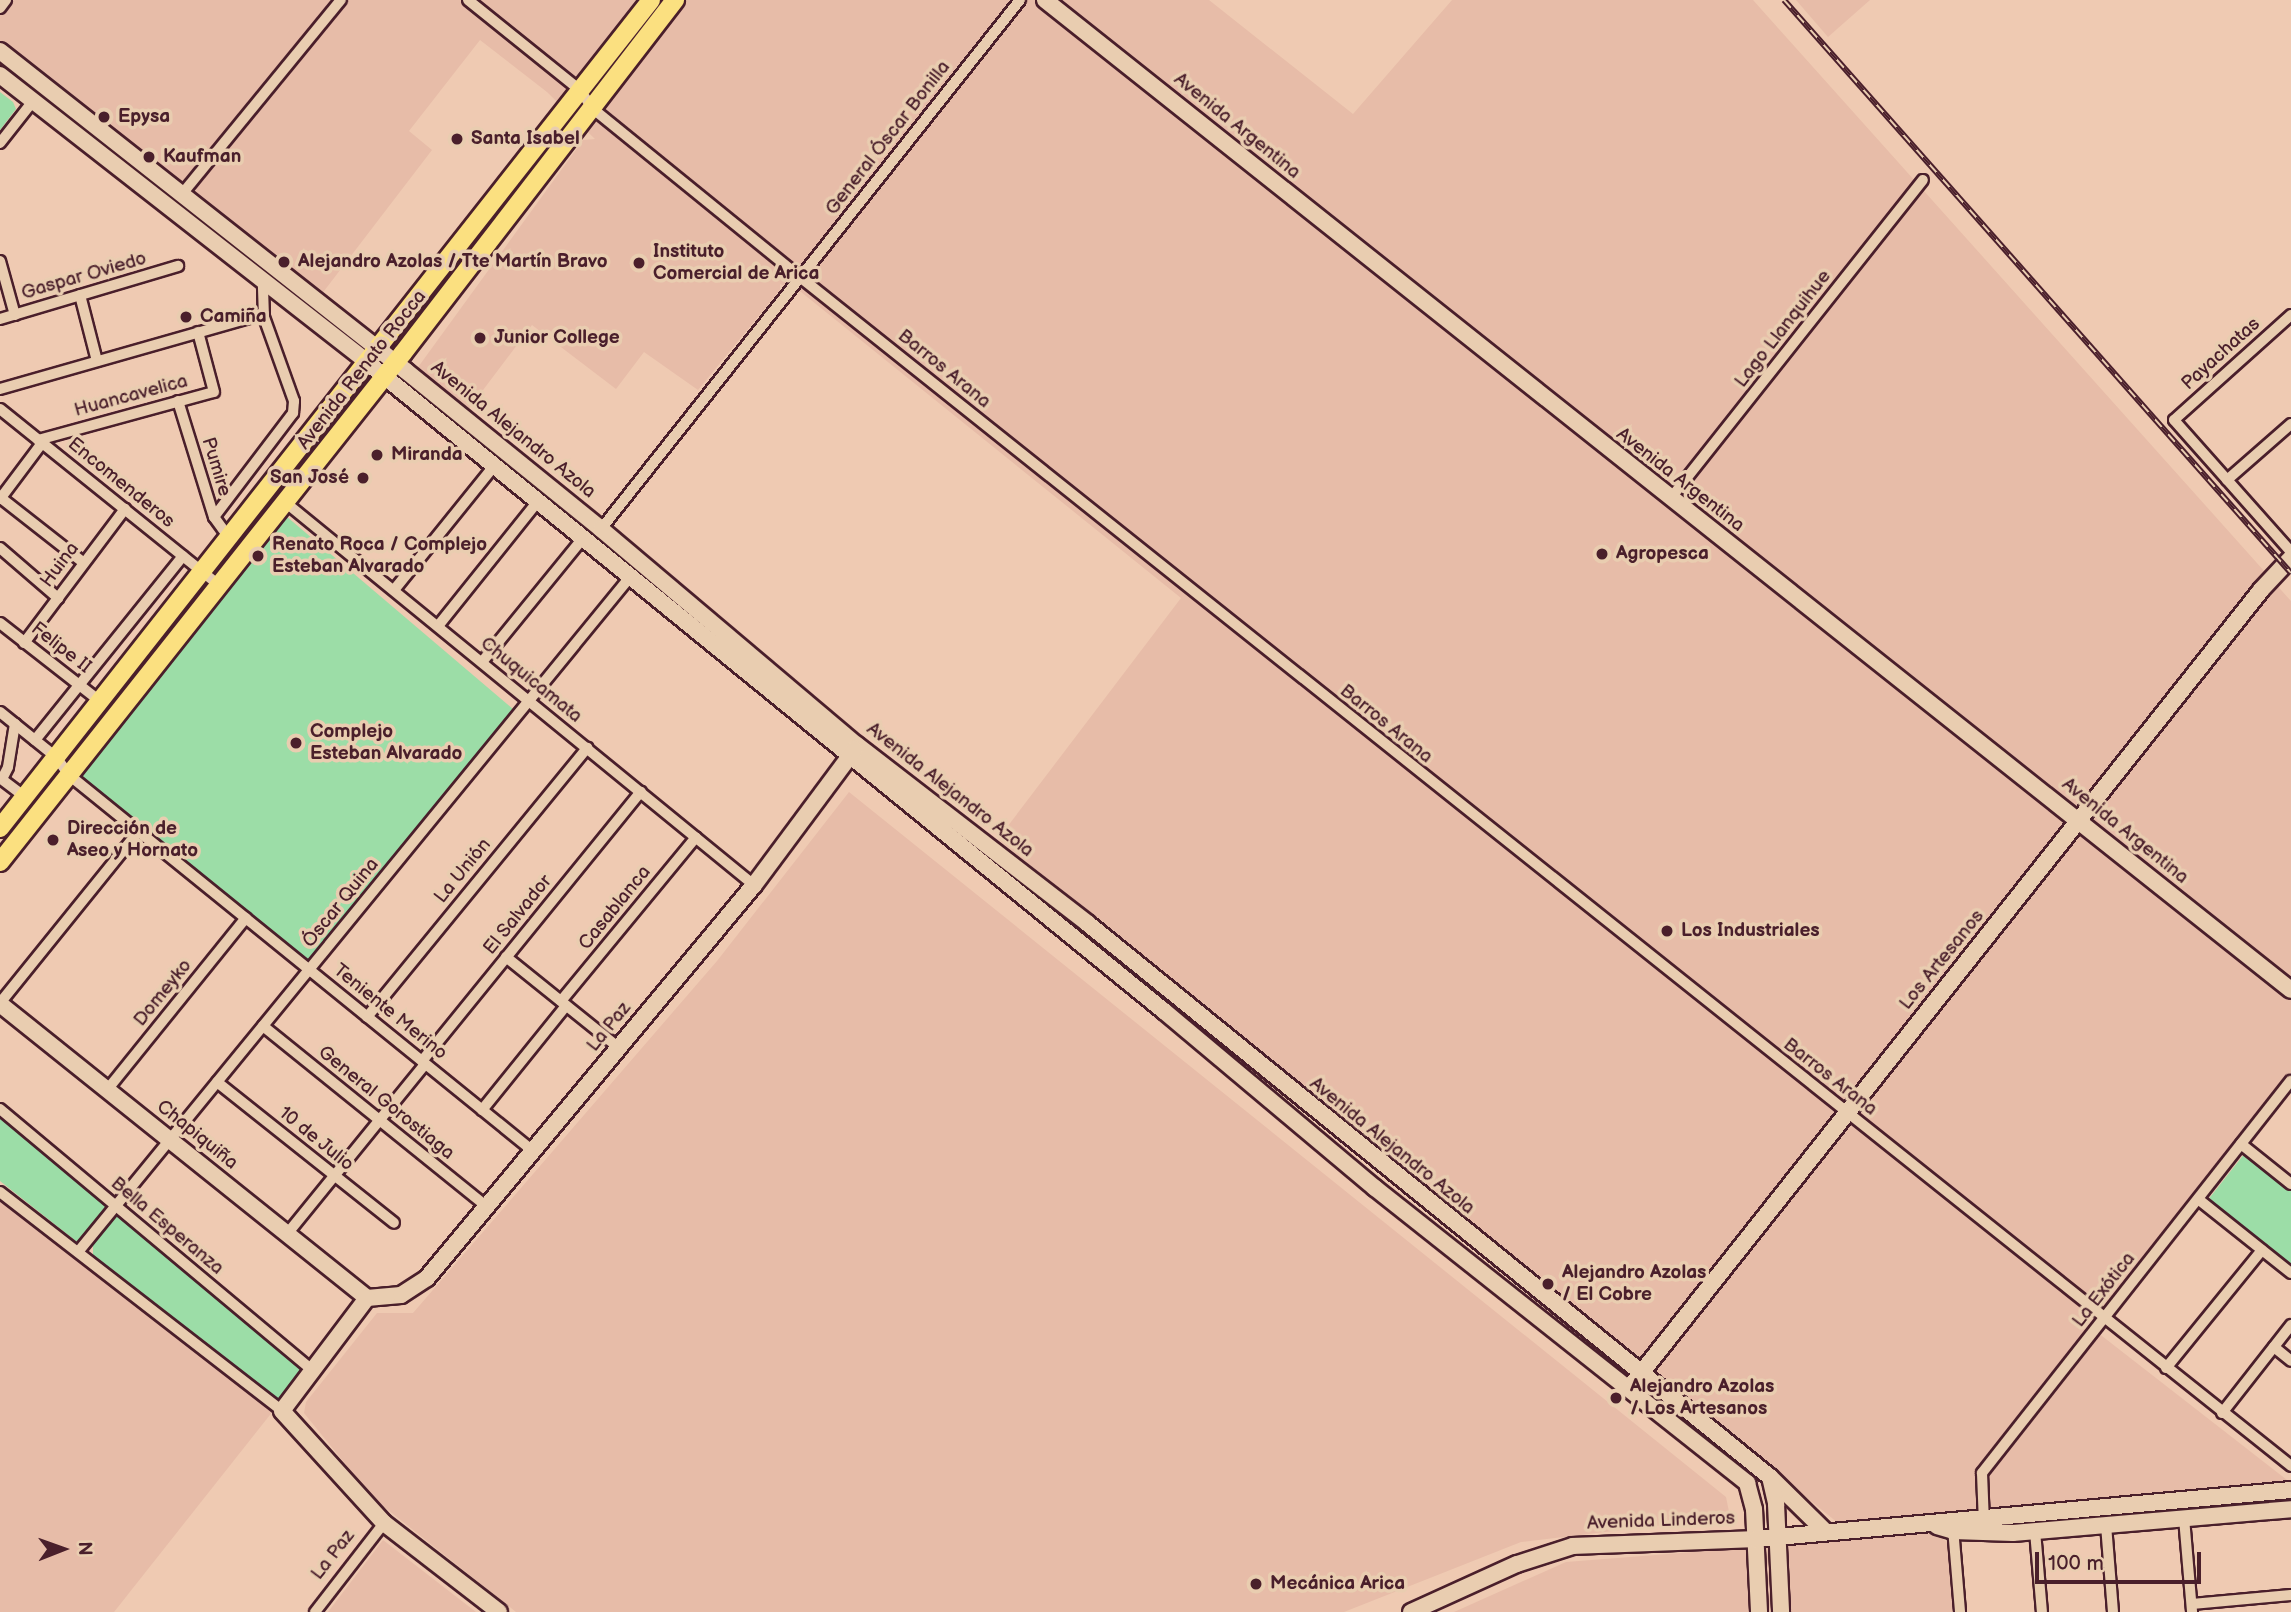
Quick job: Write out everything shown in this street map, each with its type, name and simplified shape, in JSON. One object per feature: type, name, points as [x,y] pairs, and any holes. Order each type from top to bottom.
[{"type":"main road","name":"Avenida Renato Rocca","points":[[0,828],[651,0]]},
{"type":"main road","name":"Avenida Renato Rocca","points":[[0,862],[385,377],[675,0]]},
{"type":"street","points":[[0,8],[6,0]]},
{"type":"street","points":[[182,194],[341,0]]},
{"type":"street","name":"Barros Arana","points":[[468,0],[580,90],[592,108],[800,277],[2291,1466]]},
{"type":"street","name":"General Óscar Bonilla","points":[[601,529],[1020,0]]},
{"type":"street","name":"Avenida Argentina","points":[[1045,0],[2291,990]]},
{"type":"street","name":"Avenida Alejandro Azola","points":[[0,51],[182,194],[373,356],[385,377],[630,577],[854,751],[1094,929],[1770,1477],[1826,1532]]},
{"type":"street","name":"Avenida Alejandro Azola","points":[[0,75],[263,281],[373,356],[396,362],[601,529],[854,751],[1345,1164],[1747,1483],[1753,1499],[1759,1612]]},
{"type":"street","points":[[0,143],[33,101]]},
{"type":"street","name":"Lago Llanquihue","points":[[1670,499],[1923,180]]},
{"type":"street","points":[[0,261],[15,315]]},
{"type":"street","name":"Gaspar Oviedo","points":[[0,319],[178,266]]},
{"type":"street","name":"Avenida Renato Rocca","points":[[214,517],[293,413],[294,401],[263,314],[263,281]]},
{"type":"street","points":[[80,295],[97,360]]},
{"type":"street","points":[[0,389],[263,314]]},
{"type":"street","name":"Payachatas","points":[[2227,480],[2174,420],[2291,315]]},
{"type":"street","name":"Huancavelica","points":[[40,441],[214,392],[198,332]]},
{"type":"street","name":"Pumire","points":[[177,401],[214,517],[229,538]]},
{"type":"street","name":"Encomenderos","points":[[0,409],[219,585]]},
{"type":"street","points":[[2289,427],[2227,480],[2291,552]]},
{"type":"street","points":[[40,441],[1,498],[83,563]]},
{"type":"street","points":[[394,590],[494,466]]},
{"type":"street","points":[[438,626],[538,501]]},
{"type":"street","name":"Chuquicamata","points":[[285,502],[754,885]]},
{"type":"street","name":"Huina","points":[[24,643],[125,509]]},
{"type":"street","points":[[482,662],[583,538]]},
{"type":"street","points":[[0,548],[58,598]]},
{"type":"street","points":[[35,740],[183,556]]},
{"type":"street","name":"Los Artesanos","points":[[1628,1389],[2261,590],[2291,558]]},
{"type":"street","name":"Óscar Quina","points":[[78,1252],[630,577]]},
{"type":"street","name":"Felipe II","points":[[0,623],[100,701]]},
{"type":"street","name":"Teniente Merino","points":[[0,712],[56,757],[69,775],[138,832],[533,1151]]},
{"type":"street","points":[[15,724],[8,767],[1,778],[25,797]]},
{"type":"street","name":"La Unión","points":[[367,1017],[587,748]]},
{"type":"street","name":"La Paz","points":[[367,1298],[393,1298],[419,1285],[754,885],[854,751]]},
{"type":"street","name":"El Salvador","points":[[287,1234],[506,957],[641,792]]},
{"type":"street","points":[[0,1004],[138,832]]},
{"type":"street","name":"Casablanca","points":[[482,1110],[563,1003],[696,837]]},
{"type":"street","name":"Domeyko","points":[[107,1090],[246,918]]},
{"type":"street","points":[[506,957],[619,1048]]},
{"type":"street","name":"Chapiquiña","points":[[0,1004],[367,1298]]},
{"type":"street","name":"General Gorostiaga","points":[[263,1026],[487,1207]]},
{"type":"street","name":"10 de Julio","points":[[217,1082],[394,1223]]},
{"type":"street","name":"La Exótica","points":[[1984,1525],[1982,1473],[2241,1144],[2287,1094],[2291,1082]]},
{"type":"street","name":"Bella Esperanza","points":[[0,1109],[312,1370]]},
{"type":"street","points":[[2241,1144],[2291,1184]]},
{"type":"street","points":[[0,1192],[282,1411],[384,1523],[499,1612]]},
{"type":"street","points":[[2197,1199],[2291,1273]]},
{"type":"street","points":[[2166,1368],[2262,1250]]},
{"type":"street","points":[[282,1411],[367,1298]]},
{"type":"street","points":[[2222,1413],[2291,1325]]},
{"type":"street","points":[[2274,1347],[2291,1361]]},
{"type":"street","points":[[1770,1477],[1776,1504],[1781,1612]]},
{"type":"street","name":"Avenida Linderos","points":[[1411,1612],[1560,1548],[1756,1539],[1924,1523],[1984,1525],[2291,1490]]},
{"type":"street","name":"Avenida Linderos","points":[[1984,1525],[2035,1531],[2291,1509]]},
{"type":"street","points":[[2184,1518],[2192,1608],[2291,1595]]},
{"type":"street","name":"La Paz","points":[[315,1612],[384,1523]]},
{"type":"street","points":[[2106,1525],[2113,1612]]},
{"type":"street","points":[[1953,1526],[1960,1612]]},
{"type":"street","points":[[2035,1531],[2042,1612]]},
{"type":"shaded area","points":[[0,0],[1209,0],[1353,114],[1452,0],[1753,0],[2291,601],[2291,1075],[2093,1329],[2291,1483],[2291,1486],[1838,1523],[998,839],[1181,598],[801,292],[780,284],[780,290],[698,390],[644,352],[616,389],[532,325],[468,410],[416,370],[583,140],[595,139],[547,92],[480,40],[409,131],[432,150],[321,295],[0,45]]},
{"type":"shaded area","points":[[1796,0],[1870,0],[1828,37]]},
{"type":"shaded area","points":[[849,792],[1726,1497],[1730,1517],[1521,1542],[1344,1612],[516,1612],[373,1498],[304,1413],[306,1402],[377,1313],[413,1313],[717,961]]},
{"type":"shaded area","points":[[0,1201],[273,1411],[114,1612],[0,1612]]},
{"type":"shaded area","points":[[1935,1533],[1957,1550],[1960,1612],[1454,1612],[1566,1562]]},
{"type":"shaded area","points":[[383,1540],[476,1612],[328,1612]]},
{"type":"green space","points":[[0,92],[13,102],[16,109],[0,130]]},
{"type":"green space","name":"Complejo Esteban Alvarado","points":[[286,516],[513,709],[306,964],[79,777]]},
{"type":"green space","points":[[0,1117],[107,1205],[77,1242],[0,1181]]},
{"type":"green space","points":[[2245,1153],[2291,1189],[2291,1267],[2207,1201]]},
{"type":"green space","points":[[117,1214],[304,1370],[285,1398],[275,1398],[93,1258],[93,1244]]},
{"type":"railway","points":[[1784,0],[2291,573]]},
{"type":"place","name":"Epysa","points":[[104,117]]},
{"type":"place","name":"Santa Isabel","points":[[457,139]]},
{"type":"place","name":"Kaufman","points":[[149,157]]},
{"type":"place","name":"Alejandro Azolas / Tte Martín Bravo","points":[[284,262]]},
{"type":"place","name":"Instituto Comercial de Arica","points":[[639,263]]},
{"type":"place","name":"Camiña","points":[[186,317]]},
{"type":"place","name":"Junior College","points":[[480,338]]},
{"type":"place","name":"Miranda","points":[[377,455]]},
{"type":"place","name":"San José","points":[[363,478]]},
{"type":"place","name":"Agropesca","points":[[1602,554]]},
{"type":"place","name":"Renato Roca / Complejo Esteban Alvarado","points":[[258,556]]},
{"type":"place","name":"Complejo Esteban Alvarado","points":[[296,743]]},
{"type":"place","name":"Dirección de Aseo y Hornato","points":[[53,840]]},
{"type":"place","name":"Los Industriales","points":[[1667,931]]},
{"type":"place","name":"Alejandro Azolas / El Cobre","points":[[1548,1284]]},
{"type":"place","name":"Alejandro Azolas / Los Artesanos","points":[[1616,1398]]},
{"type":"place","name":"Mecánica Arica","points":[[1256,1584]]}]
